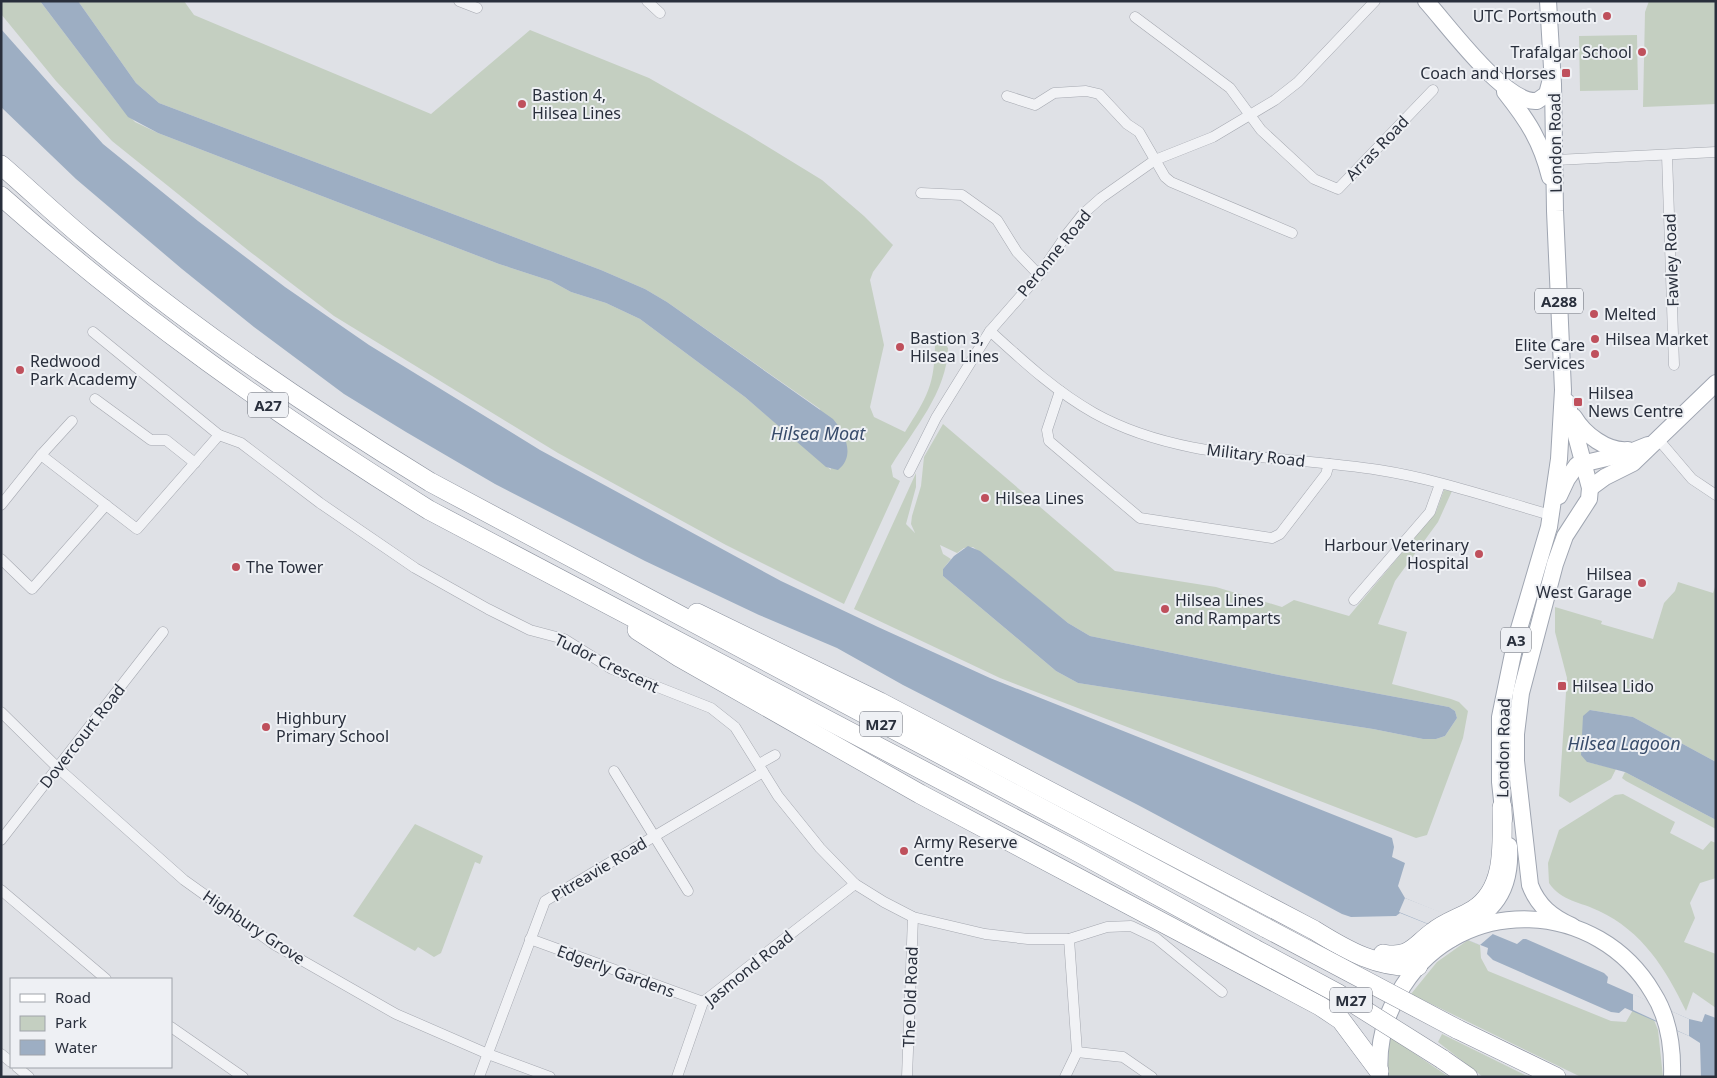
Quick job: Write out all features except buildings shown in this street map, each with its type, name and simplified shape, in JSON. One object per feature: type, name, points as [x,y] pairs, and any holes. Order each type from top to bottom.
[{"type":"highway","name":"A27","points":[[1,165],[87,240],[222,344],[340,426],[430,482],[496,519]]},
{"type":"highway","name":"A27","points":[[1,196],[61,250],[204,361],[311,435],[430,510],[558,579]]},
{"type":"highway","name":"M27","points":[[496,519],[1457,1029],[1556,1077]]},
{"type":"highway","points":[[496,519],[880,702],[1314,930],[1343,948],[1367,959],[1405,967],[1418,966]]},
{"type":"highway","name":"M27","points":[[558,579],[690,645],[1345,997],[1442,1058],[1468,1077]]},
{"type":"highway","points":[[558,579],[679,657],[920,794],[1320,1006],[1341,1020],[1380,1074]]},
{"type":"highway","points":[[1314,930],[1357,947],[1390,955],[1403,955],[1412,951],[1431,933],[1477,918],[1497,878],[1501,856],[1502,807]]},
{"type":"main road","points":[[1426,1],[1494,79],[1516,95],[1533,101],[1545,97],[1549,90],[1552,75]]},
{"type":"main road","name":"London Road","points":[[1502,807],[1499,745],[1504,690],[1516,639],[1550,521],[1559,459],[1563,390],[1555,211],[1556,160],[1548,1]]},
{"type":"main road","name":"London Road","points":[[1494,79],[1526,118],[1539,140],[1550,180],[1555,211]]},
{"type":"main road","points":[[1590,488],[1605,477],[1633,463],[1716,383]]},
{"type":"main road","name":"London Road","points":[[1563,390],[1578,423],[1589,434],[1619,450],[1638,449]]},
{"type":"main road","name":"London Road","points":[[1563,390],[1584,462],[1590,488],[1589,499],[1566,536],[1555,564],[1525,674],[1516,734],[1517,779],[1530,885],[1533,894],[1548,913],[1572,926]]},
{"type":"main road","points":[[1584,462],[1638,449],[1656,441]]},
{"type":"main road","name":"A3","points":[[1550,521],[1567,479],[1577,465],[1584,462]]},
{"type":"main road","points":[[1380,1074],[1381,1044],[1390,1011],[1402,987],[1418,966],[1477,918],[1547,920],[1572,926],[1599,938],[1622,954],[1640,972],[1662,1009],[1670,1036],[1672,1077]]},
{"type":"street","points":[[459,1],[477,8]]},
{"type":"street","points":[[647,1],[660,12]]},
{"type":"street","name":"Peronne Road","points":[[908,472],[936,418],[990,331],[1039,275],[1083,214],[1101,198],[1155,160],[1213,137],[1250,117],[1298,82],[1375,1]]},
{"type":"street","points":[[1135,17],[1230,88],[1250,117]]},
{"type":"street","name":"Arras Road","points":[[1250,117],[1314,179],[1338,189],[1433,90]]},
{"type":"street","points":[[1006,96],[1035,105],[1054,93],[1086,91],[1098,94],[1127,124],[1139,132],[1165,177],[1171,182],[1292,233]]},
{"type":"street","points":[[1556,160],[1716,152]]},
{"type":"street","name":"Fawley Road","points":[[1667,155],[1674,365]]},
{"type":"street","points":[[922,193],[962,195],[997,220],[1017,252],[1039,275]]},
{"type":"street","name":"Military Road","points":[[990,331],[1060,391],[1110,421],[1170,442],[1236,454],[1395,472],[1440,484],[1550,521]]},
{"type":"street","name":"Tudor Crescent","points":[[93,332],[219,435],[241,443],[320,503],[399,557],[465,597],[530,630],[564,639],[612,668],[711,708],[735,727],[778,796],[820,848],[855,884],[913,917],[985,934],[1028,939],[1069,939],[1107,927],[1131,926],[1156,938],[1222,992]]},
{"type":"street","points":[[1060,391],[1047,430],[1049,440],[1140,518],[1272,538],[1280,534],[1328,472],[1329,464]]},
{"type":"street","points":[[95,399],[151,440],[166,440],[195,463]]},
{"type":"street","points":[[1,505],[41,454],[72,421]]},
{"type":"street","points":[[41,454],[137,529],[219,435]]},
{"type":"street","points":[[1656,441],[1692,479],[1716,495]]},
{"type":"street","points":[[1354,600],[1430,512],[1440,484]]},
{"type":"street","points":[[1,559],[32,589],[106,505]]},
{"type":"street","name":"Dovercourt Road","points":[[1,840],[163,632]]},
{"type":"street","name":"Highbury Grove","points":[[1,712],[58,768],[184,880],[275,945],[396,1014],[488,1054],[550,1077]]},
{"type":"street","points":[[761,768],[775,755]]},
{"type":"street","name":"Pitreavie Road","points":[[479,1077],[545,901],[761,768]]},
{"type":"street","points":[[614,771],[688,891]]},
{"type":"street","name":"Jasmond Road","points":[[677,1077],[703,1002],[855,884]]},
{"type":"street","points":[[1,890],[105,978]]},
{"type":"street","name":"The Old Road","points":[[907,1077],[913,917]]},
{"type":"street","name":"Edgerly Gardens","points":[[530,939],[703,1002]]},
{"type":"street","points":[[1065,1077],[1077,1052],[1069,939]]},
{"type":"street","points":[[172,1028],[243,1077]]},
{"type":"street","points":[[1077,1052],[1123,1057],[1152,1077]]},
{"type":"street","points":[[18,1068],[29,1077]]},
{"type":"green space","points":[[1,1],[40,1],[119,105],[135,122],[158,133],[499,264],[551,281],[571,292],[606,303],[640,319],[745,397],[831,470],[820,409],[667,302],[645,289],[601,270],[159,103],[136,83],[78,1],[184,1],[194,15],[431,114],[530,30],[649,78],[747,134],[822,180],[864,216],[893,245],[873,272],[870,280],[884,345],[870,407],[874,417],[905,432],[928,390],[935,357],[935,342],[942,340],[948,348],[942,380],[936,395],[891,466],[893,477],[900,481],[844,604],[726,545],[558,453],[334,316],[249,251],[112,141],[56,81],[1,14]]},
{"type":"green space","points":[[1649,1],[1716,1],[1716,104],[1643,107],[1645,12]]},
{"type":"green space","points":[[1637,35],[1638,90],[1580,91],[1579,36]]},
{"type":"green space","points":[[943,424],[1115,571],[1216,587],[1282,607],[1294,600],[1349,616],[1436,512],[1444,490],[1452,491],[1438,522],[1395,581],[1378,624],[1407,632],[1392,684],[1451,699],[1459,702],[1468,711],[1463,738],[1427,835],[1416,838],[1000,678],[854,609],[916,473],[916,487],[906,524],[915,533],[911,524],[921,486],[924,457]],"holes":[[[940,545],[957,553],[964,548],[973,547],[1068,623],[1090,636],[1279,675],[1449,707],[1455,711],[1457,718],[1445,736],[1436,739],[1423,739],[1373,729],[1078,683],[1056,671],[943,576],[943,569],[951,559],[943,554]]]},
{"type":"green space","points":[[1678,582],[1713,593],[1716,584],[1716,762],[1633,717],[1590,710],[1587,762],[1616,769],[1611,779],[1570,803],[1559,796],[1567,678],[1555,632],[1555,607],[1602,621],[1601,624],[1653,639],[1664,603],[1675,591]]},
{"type":"green space","points":[[1625,772],[1716,820],[1716,829],[1626,781],[1622,778]]},
{"type":"green space","points":[[1623,794],[1675,822],[1670,833],[1703,850],[1711,841],[1716,843],[1716,878],[1700,883],[1690,903],[1695,918],[1684,942],[1716,954],[1716,1008],[1693,992],[1686,1011],[1661,966],[1640,940],[1614,919],[1559,894],[1549,883],[1548,863],[1559,830],[1615,795]]},
{"type":"green space","points":[[415,824],[483,856],[480,864],[475,862],[441,953],[434,957],[418,947],[415,951],[353,916]]},
{"type":"green space","points":[[1468,940],[1480,945],[1481,958],[1488,971],[1611,1021],[1626,1022],[1633,1010],[1654,1020],[1658,1030],[1663,1077],[1581,1077],[1411,994],[1437,962]]},
{"type":"green space","points":[[1442,1034],[1529,1077],[1483,1077],[1438,1042]]},
{"type":"green space","points":[[1390,1037],[1449,1077],[1387,1077]]},
{"type":"water","name":"Hilsea Moat","points":[[40,1],[78,1],[136,83],[159,103],[601,270],[645,289],[667,302],[833,419],[847,444],[846,458],[843,464],[838,470],[826,467],[745,397],[640,319],[606,303],[571,292],[551,281],[499,264],[158,133],[128,117]]},
{"type":"water","points":[[1,29],[103,144],[198,221],[285,287],[369,345],[540,450],[781,581],[878,627],[990,678],[1392,838],[1394,847],[1392,857],[1405,863],[1398,886],[1405,898],[1517,944],[1526,939],[1604,973],[1608,977],[1607,983],[1689,1019],[1702,1022],[1705,1014],[1716,1018],[1716,1077],[1701,1077],[1700,1043],[1689,1036],[1625,1008],[1619,1013],[1611,1012],[1493,960],[1487,954],[1488,948],[1400,913],[1396,916],[1351,917],[1342,914],[1138,805],[903,685],[837,648],[759,615],[645,561],[495,484],[406,432],[344,394],[254,327],[76,179],[1,107]]},
{"type":"water","points":[[968,546],[980,551],[1068,623],[1090,636],[1279,675],[1449,707],[1455,711],[1457,718],[1445,736],[1436,739],[1423,739],[1373,729],[1078,683],[1056,671],[943,576],[943,569],[954,556]]},
{"type":"water","name":"Hilsea Lagoon","points":[[1590,710],[1633,717],[1716,762],[1716,820],[1625,772],[1587,762],[1581,755],[1583,716]]},
{"type":"pier","points":[[1405,898],[1494,933],[1480,945],[1399,912]]},
{"type":"pier","points":[[1633,994],[1689,1019],[1689,1036],[1633,1010]]},
{"type":"place","name":"UTC Portsmouth","points":[[1607,16]]},
{"type":"place","name":"Trafalgar School","points":[[1642,52]]},
{"type":"place","name":"Coach and Horses","points":[[1566,73]]},
{"type":"place","name":"Bastion 4, Hilsea Lines","points":[[522,104]]},
{"type":"place","name":"Melted","points":[[1594,314]]},
{"type":"place","name":"Hilsea Market","points":[[1595,339]]},
{"type":"place","name":"Bastion 3, Hilsea Lines","points":[[900,347]]},
{"type":"place","name":"Elite Care Services","points":[[1595,354]]},
{"type":"place","name":"Redwood Park Academy","points":[[20,370]]},
{"type":"place","name":"Hilsea News Centre","points":[[1578,402]]},
{"type":"place","name":"Hilsea Lines","points":[[985,498]]},
{"type":"place","name":"Harbour Veterinary Hospital","points":[[1479,554]]},
{"type":"place","name":"The Tower","points":[[236,567]]},
{"type":"place","name":"Hilsea West Garage","points":[[1642,583]]},
{"type":"place","name":"Hilsea Lines and Ramparts","points":[[1165,609]]},
{"type":"place","name":"Hilsea Lido","points":[[1562,686]]},
{"type":"place","name":"Highbury Primary School","points":[[266,727]]},
{"type":"place","name":"Army Reserve Centre","points":[[904,851]]}]
